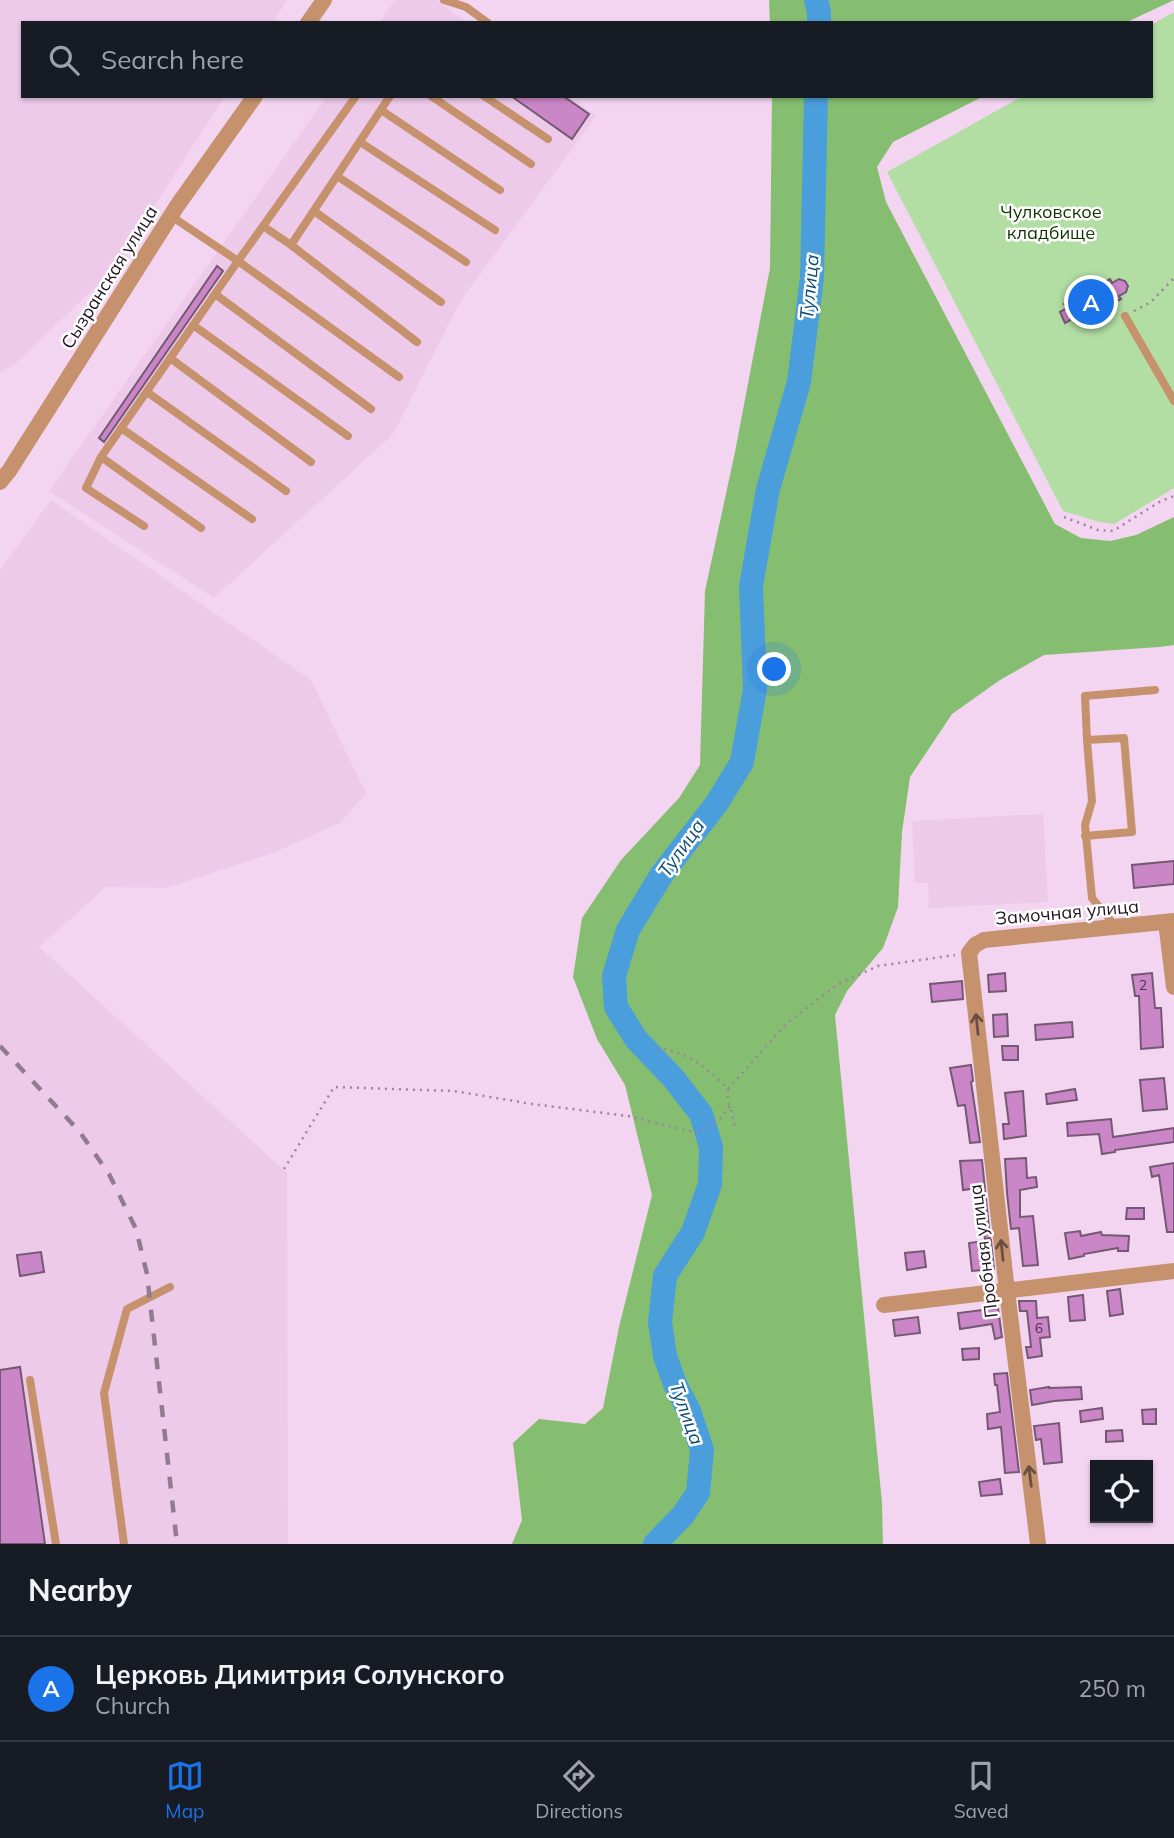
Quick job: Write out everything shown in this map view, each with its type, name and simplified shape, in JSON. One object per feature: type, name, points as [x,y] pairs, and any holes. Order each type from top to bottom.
[{"type":"street","points":[[309,21],[324,0]]},
{"type":"street","name":"Сызранская улица","points":[[0,482],[171,216],[254,98]]},
{"type":"street","points":[[1170,922],[1174,988]]},
{"type":"street","name":"Замочная улица","points":[[969,953],[975,945],[984,940],[1170,922]]},
{"type":"street","name":"Пробная улица","points":[[969,953],[1006,1291],[1038,1544]]},
{"type":"street","points":[[884,1305],[1174,1272]]},
{"type":"lane","points":[[444,0],[466,7],[485,21]]},
{"type":"lane","points":[[144,526],[86,488],[121,428],[355,98]]},
{"type":"lane","points":[[291,245],[389,98]]},
{"type":"lane","points":[[435,98],[531,164]]},
{"type":"lane","points":[[487,98],[548,139]]},
{"type":"lane","points":[[381,110],[500,190]]},
{"type":"lane","points":[[360,142],[495,230]]},
{"type":"lane","points":[[337,176],[466,262]]},
{"type":"lane","points":[[314,211],[441,302]]},
{"type":"lane","points":[[171,216],[400,377]]},
{"type":"lane","points":[[263,226],[417,342]]},
{"type":"lane","points":[[215,295],[371,409]]},
{"type":"lane","points":[[1125,316],[1174,401]]},
{"type":"lane","points":[[193,325],[348,436]]},
{"type":"lane","points":[[170,358],[311,462]]},
{"type":"lane","points":[[146,392],[286,491]]},
{"type":"lane","points":[[121,428],[252,519]]},
{"type":"lane","points":[[102,457],[201,528]]},
{"type":"lane","points":[[1116,927],[1092,898],[1085,836],[1085,825],[1092,801],[1085,696],[1155,690]]},
{"type":"lane","points":[[1085,836],[1132,832],[1124,738],[1087,740]]},
{"type":"lane","points":[[124,1544],[104,1393],[127,1309],[170,1287]]},
{"type":"lane","points":[[30,1380],[56,1544]]},
{"type":"path","points":[[1125,316],[1151,302],[1174,278]]},
{"type":"path","points":[[1064,517],[1098,530],[1113,531],[1161,501],[1174,496]]},
{"type":"path","points":[[736,1128],[726,1096],[728,1089],[787,1023],[838,984],[878,966],[969,953]]},
{"type":"path","points":[[657,1048],[692,1058],[728,1089]]},
{"type":"path","points":[[284,1170],[334,1087],[454,1091],[628,1116],[697,1133],[718,1121],[730,1106]]},
{"type":"shaded area","points":[[0,0],[287,0],[273,21],[21,21],[21,98],[224,98],[113,270],[16,363],[0,373]]},
{"type":"shaded area","points":[[395,0],[436,0],[465,21],[380,21]]},
{"type":"shaded area","points":[[326,98],[572,98],[596,116],[461,300],[393,434],[214,598],[49,491]]},
{"type":"shaded area","points":[[51,500],[311,680],[366,793],[341,822],[273,853],[166,888],[106,887],[39,947],[287,1173],[288,1544],[0,1544],[0,570]]},
{"type":"shaded area","points":[[1043,814],[1048,902],[929,908],[928,883],[915,883],[912,821]]},
{"type":"green space","points":[[769,0],[1174,0],[1129,21],[770,21]]},
{"type":"green space","name":"Чулковское кладбище","points":[[1174,12],[1174,488],[1114,524],[1063,511],[887,172],[1019,98],[1153,98],[1153,24]]},
{"type":"green space","points":[[772,98],[980,98],[893,142],[877,167],[886,202],[1055,524],[1081,538],[1110,541],[1136,535],[1174,517],[1174,645],[1044,655],[1000,680],[952,714],[910,777],[902,832],[898,907],[883,948],[847,991],[835,1015],[882,1503],[883,1544],[512,1544],[522,1520],[513,1443],[539,1419],[585,1424],[603,1408],[619,1327],[652,1195],[625,1085],[597,1039],[573,977],[582,918],[621,860],[679,798],[700,765],[705,591],[770,268]]},
{"type":"building","points":[[514,98],[566,98],[589,114],[572,139]]},
{"type":"building","points":[[217,266],[223,271],[104,442],[99,438]]},
{"type":"building","points":[[1110,279],[1112,283],[1119,279],[1125,281],[1128,286],[1126,292],[1119,296],[1121,299],[1109,305],[1112,309],[1084,324],[1082,320],[1075,323],[1072,319],[1065,323],[1060,312],[1067,308],[1064,304],[1071,300],[1069,295],[1096,281],[1099,285]]},
{"type":"building","points":[[1174,861],[1174,884],[1134,888],[1132,865]]},
{"type":"building","points":[[1005,973],[1006,991],[989,992],[988,975]]},
{"type":"building","points":[[1152,973],[1155,1008],[1161,1008],[1163,1047],[1141,1049],[1139,996],[1135,996],[1132,975]]},
{"type":"building","points":[[962,981],[963,999],[932,1002],[930,984]]},
{"type":"building","points":[[1007,1014],[1008,1036],[994,1037],[993,1015]]},
{"type":"building","points":[[1072,1022],[1073,1037],[1036,1040],[1035,1025]]},
{"type":"building","points":[[1002,1046],[1018,1046],[1018,1060],[1003,1060]]},
{"type":"building","points":[[971,1065],[980,1142],[970,1143],[965,1105],[958,1106],[950,1068]]},
{"type":"building","points":[[1164,1078],[1167,1109],[1143,1111],[1140,1080]]},
{"type":"building","points":[[1075,1089],[1077,1100],[1047,1104],[1046,1094]]},
{"type":"building","points":[[1023,1091],[1026,1136],[1004,1139],[1003,1124],[1009,1124],[1005,1093]]},
{"type":"building","points":[[1111,1119],[1113,1137],[1174,1128],[1174,1142],[1102,1154],[1099,1134],[1068,1136],[1067,1123]]},
{"type":"building","points":[[1026,1158],[1027,1178],[1036,1177],[1037,1187],[1020,1190],[1020,1217],[1033,1216],[1038,1265],[1023,1266],[1019,1228],[1011,1229],[1005,1159]]},
{"type":"building","points":[[982,1160],[990,1238],[985,1239],[977,1188],[963,1190],[960,1161]]},
{"type":"building","points":[[1174,1163],[1174,1232],[1167,1232],[1159,1175],[1152,1177],[1150,1167]]},
{"type":"building","points":[[1127,1208],[1144,1208],[1144,1219],[1126,1219]]},
{"type":"building","points":[[1080,1231],[1081,1236],[1101,1232],[1102,1235],[1129,1236],[1128,1251],[1118,1251],[1118,1248],[1069,1259],[1065,1233]]},
{"type":"building","points":[[991,1240],[994,1269],[972,1271],[969,1243]]},
{"type":"building","points":[[924,1251],[926,1267],[907,1270],[905,1253]]},
{"type":"building","points":[[41,1252],[44,1272],[20,1276],[17,1255]]},
{"type":"building","points":[[1120,1289],[1123,1314],[1110,1316],[1107,1291]]},
{"type":"building","points":[[1083,1295],[1085,1320],[1070,1321],[1068,1297]]},
{"type":"building","points":[[1019,1301],[1036,1301],[1037,1318],[1048,1317],[1050,1337],[1040,1338],[1042,1356],[1028,1358],[1026,1347],[1031,1347],[1027,1311],[1020,1311]]},
{"type":"building","points":[[998,1308],[1002,1337],[995,1339],[992,1324],[960,1329],[958,1313]]},
{"type":"building","points":[[918,1317],[920,1333],[895,1336],[893,1320]]},
{"type":"building","points":[[979,1348],[979,1359],[963,1360],[962,1349]]},
{"type":"building","points":[[20,1367],[45,1544],[0,1544],[0,1370]]},
{"type":"building","points":[[1007,1373],[1019,1472],[1005,1473],[1001,1427],[988,1429],[987,1414],[1000,1412],[994,1374]]},
{"type":"building","points":[[1081,1387],[1082,1399],[1032,1405],[1030,1390]]},
{"type":"building","points":[[1102,1408],[1103,1419],[1081,1422],[1080,1411]]},
{"type":"building","points":[[1156,1409],[1156,1424],[1143,1424],[1142,1410]]},
{"type":"building","points":[[1059,1423],[1062,1462],[1044,1464],[1041,1439],[1036,1440],[1034,1426]]},
{"type":"building","points":[[1122,1430],[1123,1441],[1106,1442],[1106,1431]]},
{"type":"building","points":[[1000,1479],[1002,1494],[981,1496],[979,1482]]},
{"type":"waterway","name":"Тулица","points":[[816,0],[819,21]]},
{"type":"waterway","name":"Тулица","points":[[655,1544],[683,1515],[698,1493],[702,1450],[689,1411],[665,1356],[660,1322],[665,1276],[693,1232],[710,1184],[711,1147],[701,1114],[674,1079],[636,1039],[616,1007],[614,976],[628,930],[662,874],[717,803],[742,762],[755,689],[751,586],[768,489],[799,382],[812,277],[816,98]]},
{"type":"railway","points":[[0,1046],[79,1131],[109,1174],[136,1229],[147,1274],[177,1544]]},
{"type":"place","name":"Церковь Димитрия Солунского","points":[[1091,302]]}]
